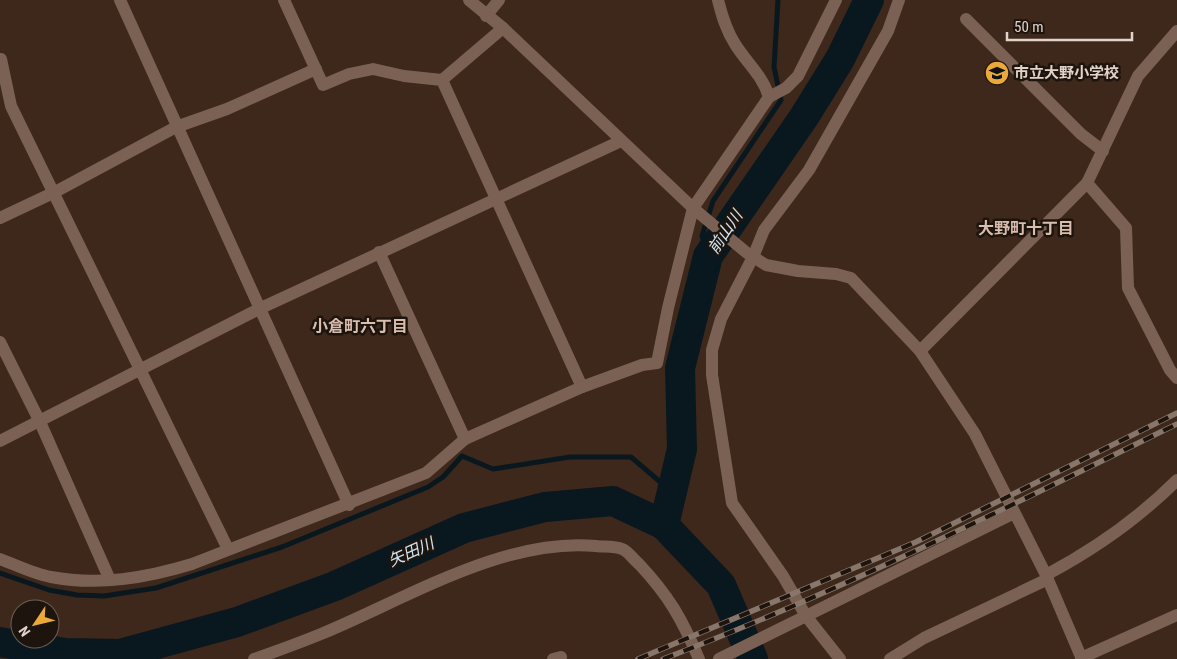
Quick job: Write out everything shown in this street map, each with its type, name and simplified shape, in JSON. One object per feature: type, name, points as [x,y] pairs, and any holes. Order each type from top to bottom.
[{"type":"street","points":[[120,0],[176,127],[262,308],[349,505]]},
{"type":"street","points":[[284,0],[323,85],[348,74],[373,69],[404,76],[442,80],[502,28]]},
{"type":"street","points":[[469,0],[502,28],[697,211],[750,255],[766,264],[798,271],[836,274],[851,278],[920,351],[975,434],[1047,577],[1082,658],[1177,615]]},
{"type":"street","points":[[486,16],[499,0]]},
{"type":"street","points":[[718,0],[724,25],[734,43],[765,84],[768,96]]},
{"type":"street","points":[[0,559],[49,577],[85,582],[154,575],[192,564],[349,505],[426,473],[465,439],[582,387],[642,364],[657,363],[668,308],[697,211],[768,96],[786,88],[798,76],[836,0]]},
{"type":"street","points":[[840,659],[806,616],[783,576],[732,504],[728,488],[725,450],[712,374],[712,350],[721,319],[750,255],[764,230],[809,170],[888,31],[899,0]]},
{"type":"street","points":[[966,19],[1080,134],[1103,151]]},
{"type":"street","points":[[920,351],[1087,183],[1138,76],[1177,32]]},
{"type":"street","points":[[1,58],[11,106],[55,192],[228,549]]},
{"type":"street","points":[[0,218],[55,192],[176,127],[227,109],[316,69]]},
{"type":"street","points":[[442,80],[498,198],[582,387]]},
{"type":"street","points":[[0,441],[262,308],[621,140]]},
{"type":"street","points":[[1087,183],[1126,228],[1128,288],[1170,370],[1177,378]]},
{"type":"street","points":[[379,252],[465,439]]},
{"type":"street","points":[[0,342],[40,422],[110,580]]},
{"type":"street","points":[[890,659],[924,638],[1047,577],[1073,561],[1122,530],[1177,480]]},
{"type":"street","points":[[719,659],[1014,513]]},
{"type":"street","points":[[254,659],[322,634],[391,602],[500,559],[533,549],[586,545],[622,549],[634,559],[670,600],[683,622],[698,659]]},
{"type":"waterway","points":[[708,256],[702,236],[713,201],[781,100],[774,67],[778,0]]},
{"type":"waterway","name":"前山川","points":[[664,525],[682,449],[680,368],[708,256],[804,117],[840,59],[869,0]]},
{"type":"waterway","points":[[0,573],[49,590],[77,595],[104,596],[156,588],[282,547],[428,487],[443,477],[462,456],[493,469],[570,457],[631,457],[672,492]]},
{"type":"waterway","name":"矢田川","points":[[0,642],[65,653],[120,654],[237,622],[335,586],[464,528],[545,507],[613,501],[664,525],[721,585],[753,659]]},
{"type":"railway","points":[[638,659],[916,542],[1177,413]]},
{"type":"railway","points":[[663,659],[794,606],[923,548],[1177,424]]},
{"type":"place","name":"市立大野小学校","points":[[997,73]]},
{"type":"district","name":"大野町十丁目","points":[[1026,228]]},
{"type":"district","name":"小倉町六丁目","points":[[360,326]]}]
